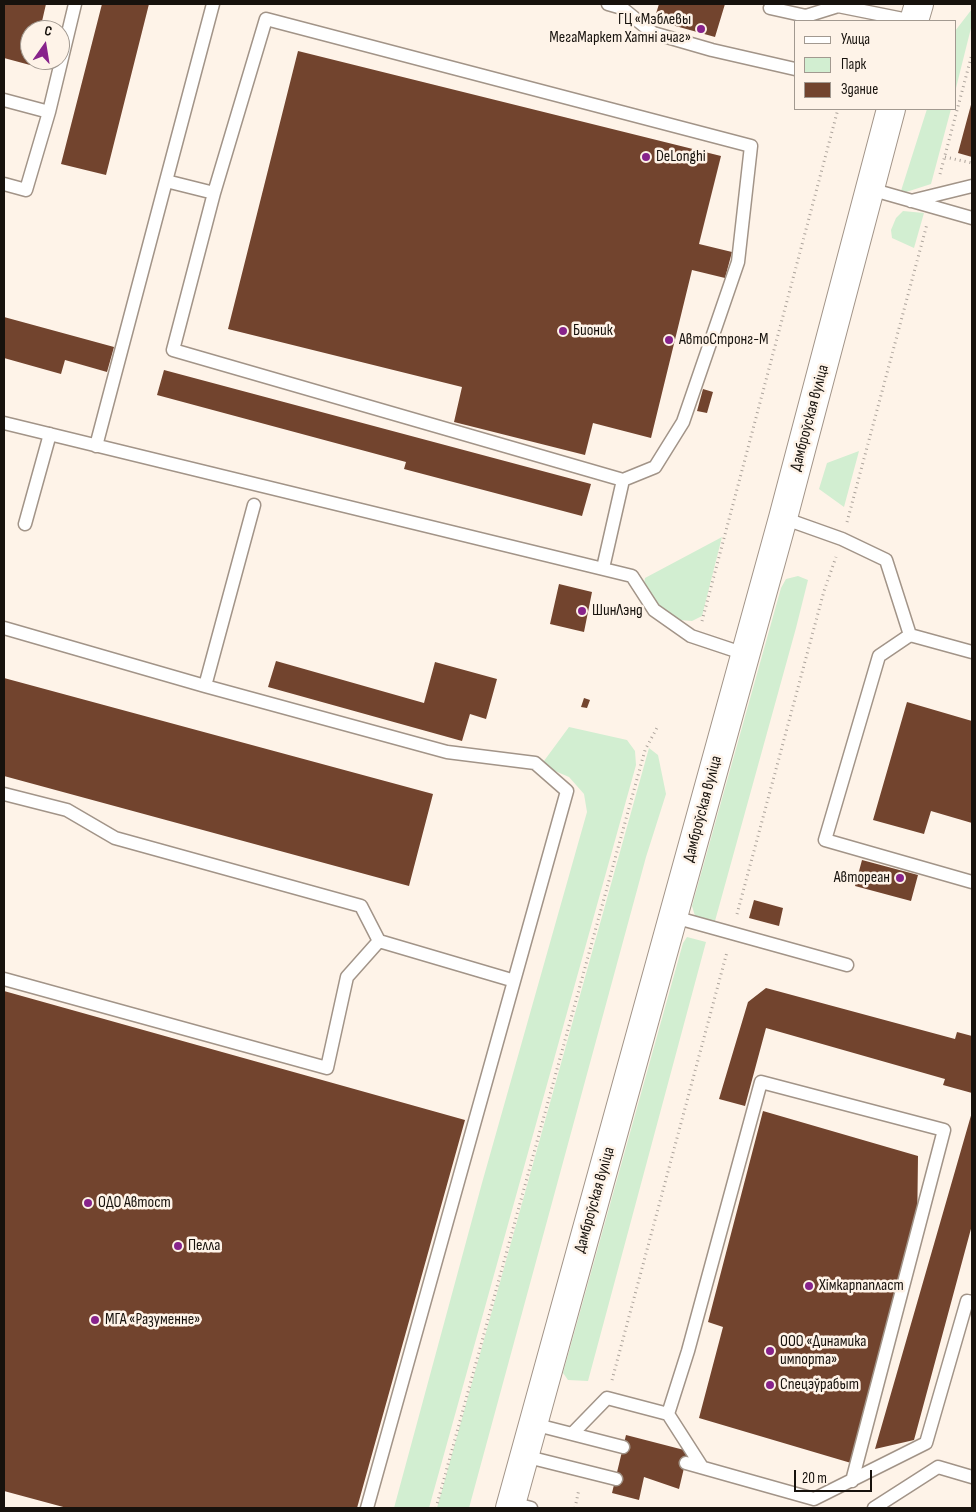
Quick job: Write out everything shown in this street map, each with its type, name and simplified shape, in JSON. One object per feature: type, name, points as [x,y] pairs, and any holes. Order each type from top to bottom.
[{"type":"street","points":[[913,20],[918,4]]},
{"type":"street","name":"Дамброўская вуліца","points":[[518,1507],[524,1456],[783,518],[891,110]]},
{"type":"lane","points":[[4,184],[26,190],[49,112],[76,4]]},
{"type":"lane","points":[[96,446],[213,4]]},
{"type":"lane","points":[[608,4],[623,6],[653,33],[712,50],[794,69]]},
{"type":"lane","points":[[770,8],[806,16],[838,5],[908,20]]},
{"type":"lane","points":[[266,20],[751,146],[738,262],[683,422],[655,467],[623,480],[174,350],[214,193],[266,20]]},
{"type":"lane","points":[[4,100],[49,112]]},
{"type":"lane","points":[[166,182],[214,193]]},
{"type":"lane","points":[[870,189],[911,201],[933,200],[972,186]]},
{"type":"lane","points":[[933,200],[972,218]]},
{"type":"lane","points":[[4,422],[632,576],[654,610],[698,638],[744,654]]},
{"type":"lane","points":[[26,524],[50,434]]},
{"type":"lane","points":[[603,568],[623,480]]},
{"type":"lane","points":[[205,686],[254,505]]},
{"type":"lane","points":[[783,518],[842,539],[886,560],[910,635]]},
{"type":"lane","points":[[4,628],[205,686],[447,752],[535,763],[567,791],[367,1508]]},
{"type":"lane","points":[[972,652],[910,635],[879,656],[825,840],[972,882]]},
{"type":"lane","points":[[4,794],[67,810],[115,838],[361,906],[378,941],[508,979]]},
{"type":"lane","points":[[674,917],[848,965]]},
{"type":"lane","points":[[4,979],[327,1068],[347,977],[378,941]]},
{"type":"lane","points":[[668,1414],[688,1351],[761,1082],[944,1130],[852,1481]]},
{"type":"lane","points":[[686,1463],[814,1499],[926,1444],[967,1301],[972,1302]]},
{"type":"lane","points":[[572,1434],[607,1398],[668,1414],[702,1468]]},
{"type":"lane","points":[[533,1424],[623,1447]]},
{"type":"lane","points":[[524,1456],[616,1479]]},
{"type":"lane","points":[[874,1508],[938,1467],[972,1478]]},
{"type":"path","points":[[607,1398],[824,591],[842,539],[972,54]]},
{"type":"path","points":[[698,638],[838,110]]},
{"type":"path","points":[[945,157],[972,163]]},
{"type":"path","points":[[436,1508],[645,750],[658,726]]},
{"type":"path","points":[[575,1508],[583,1472]]},
{"type":"green space","points":[[972,9],[972,24],[956,88],[956,30]]},
{"type":"green space","points":[[927,110],[951,110],[931,184],[900,194]]},
{"type":"green space","points":[[903,211],[924,213],[914,248],[892,238],[891,230],[896,218]]},
{"type":"green space","points":[[859,451],[844,507],[819,489],[827,463]]},
{"type":"green space","points":[[722,537],[702,616],[692,621],[680,620],[651,599],[643,589],[645,578]]},
{"type":"green space","points":[[798,576],[808,580],[796,628],[715,921],[704,920],[695,916],[692,906],[781,588],[786,579]]},
{"type":"green space","points":[[569,727],[627,740],[635,751],[636,765],[429,1508],[394,1508],[482,1183],[587,812],[584,794],[569,777],[541,765]]},
{"type":"green space","points":[[649,748],[658,755],[666,794],[646,857],[469,1508],[437,1508]]},
{"type":"green space","points":[[687,937],[706,942],[588,1381],[568,1380],[563,1373],[683,943]]},
{"type":"building","points":[[4,4],[46,4],[42,20],[20,20],[20,62],[4,58]]},
{"type":"building","points":[[102,4],[149,4],[106,175],[61,164]]},
{"type":"building","name":"ГЦ «Мэблевы МегаМаркет Хатні ачаг»","points":[[659,4],[725,4],[715,37],[654,20]]},
{"type":"building","points":[[298,51],[721,156],[699,244],[732,252],[725,278],[692,270],[651,438],[593,423],[585,455],[454,422],[462,387],[228,329]]},
{"type":"building","points":[[972,101],[972,157],[958,153]]},
{"type":"building","points":[[4,317],[114,347],[107,372],[65,360],[61,374],[4,358]]},
{"type":"building","points":[[164,370],[591,484],[582,516],[404,469],[406,462],[157,395]]},
{"type":"building","points":[[703,389],[713,392],[707,413],[697,411]]},
{"type":"building","points":[[559,584],[592,592],[584,632],[550,624]]},
{"type":"building","points":[[276,661],[424,703],[435,662],[497,679],[486,719],[470,714],[462,741],[268,687]]},
{"type":"building","points":[[4,678],[433,794],[409,886],[4,776]]},
{"type":"building","points":[[584,698],[590,700],[587,708],[581,707]]},
{"type":"building","points":[[907,702],[972,721],[972,823],[931,811],[924,834],[873,820]]},
{"type":"building","points":[[862,860],[918,875],[911,901],[855,886]]},
{"type":"building","points":[[754,900],[783,908],[779,926],[749,918]]},
{"type":"building","points":[[766,988],[955,1039],[957,1032],[972,1036],[972,1093],[943,1085],[945,1079],[766,1028],[745,1106],[719,1099],[748,1002]]},
{"type":"building","points":[[4,991],[465,1120],[357,1508],[67,1508],[4,1491]]},
{"type":"building","points":[[763,1111],[918,1156],[917,1234],[851,1463],[699,1418],[723,1327],[708,1322]]},
{"type":"building","points":[[972,1112],[972,1225],[914,1440],[875,1449]]},
{"type":"building","points":[[626,1435],[688,1451],[679,1489],[644,1477],[639,1500],[612,1493]]},
{"type":"place","name":"ГЦ «Мэблевы МегаМаркет Хатні ачаг»","points":[[701,29]]},
{"type":"place","name":"DeLonghi","points":[[646,157]]},
{"type":"place","name":"Бионик","points":[[563,331]]},
{"type":"place","name":"АвтоСтронг-М","points":[[669,340]]},
{"type":"place","name":"ШинЛэнд","points":[[582,611]]},
{"type":"place","name":"Автореан","points":[[900,878]]},
{"type":"place","name":"ОДО Автост","points":[[88,1203]]},
{"type":"place","name":"Пелла","points":[[178,1246]]},
{"type":"place","name":"Хімкарпапласт","points":[[809,1286]]},
{"type":"place","name":"МГА «Разуменне»","points":[[95,1320]]},
{"type":"place","name":"ООО «Динамика импорта»","points":[[770,1351]]},
{"type":"place","name":"Спецэўрабыт","points":[[770,1385]]}]
